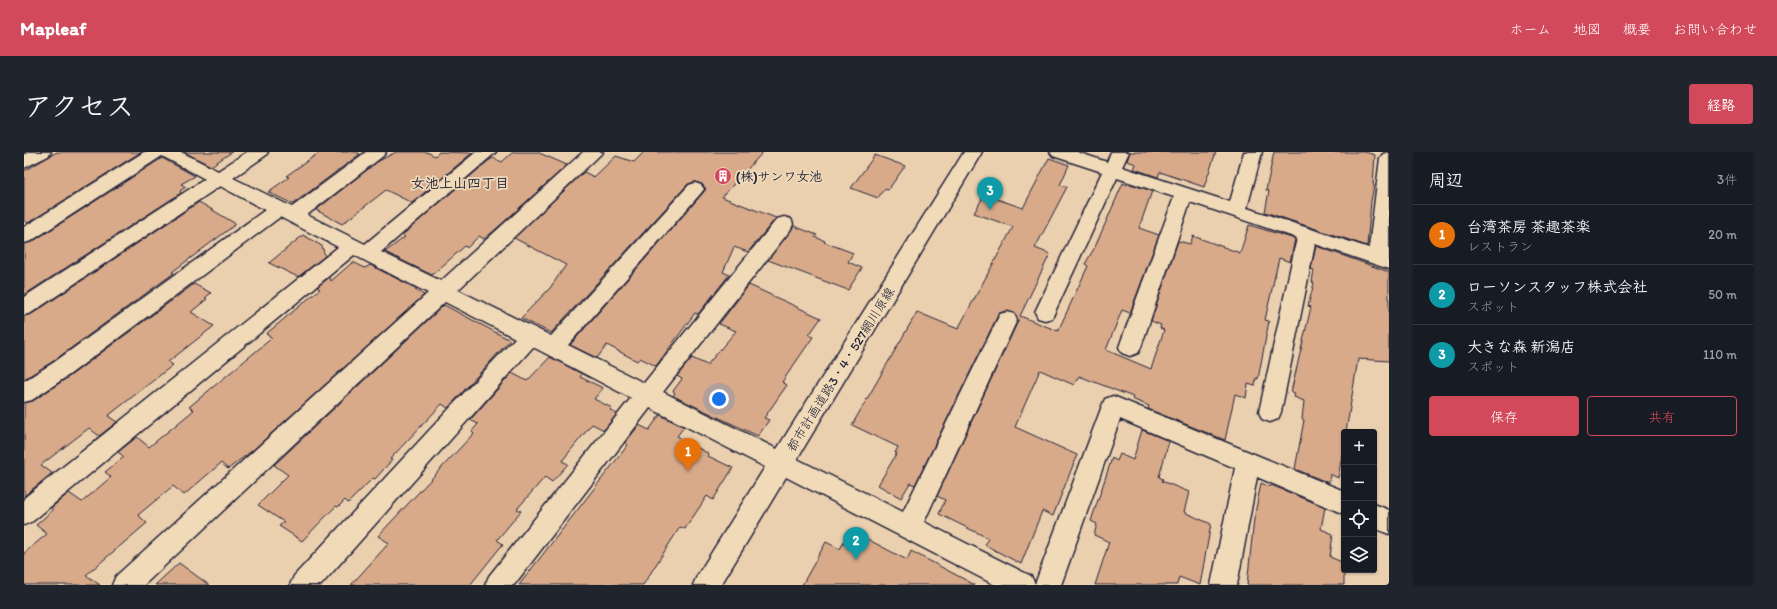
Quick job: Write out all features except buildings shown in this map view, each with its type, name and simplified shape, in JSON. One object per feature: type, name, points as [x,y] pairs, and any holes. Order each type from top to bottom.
[{"type":"street","points":[[24,162],[42,152]]},
{"type":"street","points":[[24,236],[156,152]]},
{"type":"street","points":[[167,152],[909,527],[988,577],[1022,585]]},
{"type":"street","points":[[24,307],[259,152]]},
{"type":"street","points":[[24,393],[61,369],[286,212],[377,152]]},
{"type":"street","points":[[24,512],[359,249],[487,152]]},
{"type":"street","points":[[125,585],[594,152]]},
{"type":"street","name":"都市計画道路3・4・527網川原線","points":[[706,585],[973,152]]},
{"type":"street","points":[[1059,152],[1184,194],[1237,210],[1383,260],[1389,158]]},
{"type":"street","points":[[1045,312],[1120,152]]},
{"type":"street","points":[[1237,210],[1253,152]]},
{"type":"street","points":[[554,348],[695,189]]},
{"type":"street","points":[[1130,347],[1184,194]]},
{"type":"street","points":[[498,585],[646,395],[784,224]]},
{"type":"street","points":[[1270,412],[1307,235]]},
{"type":"street","points":[[909,527],[1007,320]]},
{"type":"street","points":[[303,585],[530,336]]},
{"type":"street","points":[[1048,585],[1113,406],[1341,502]]},
{"type":"street","points":[[1224,585],[1248,462]]},
{"type":"street","points":[[1377,517],[1389,522]]},
{"type":"place","name":"(株)サンワ女池","points":[[723,176]]},
{"type":"place","name":"大きな森 新潟店","points":[[990,210]]},
{"type":"place","name":"台湾茶房 茶趣茶楽","points":[[688,471]]},
{"type":"place","name":"ローソンスタッフ株式会社","points":[[856,560]]},
{"type":"district","name":"女池上山四丁目","points":[[460,183]]}]
